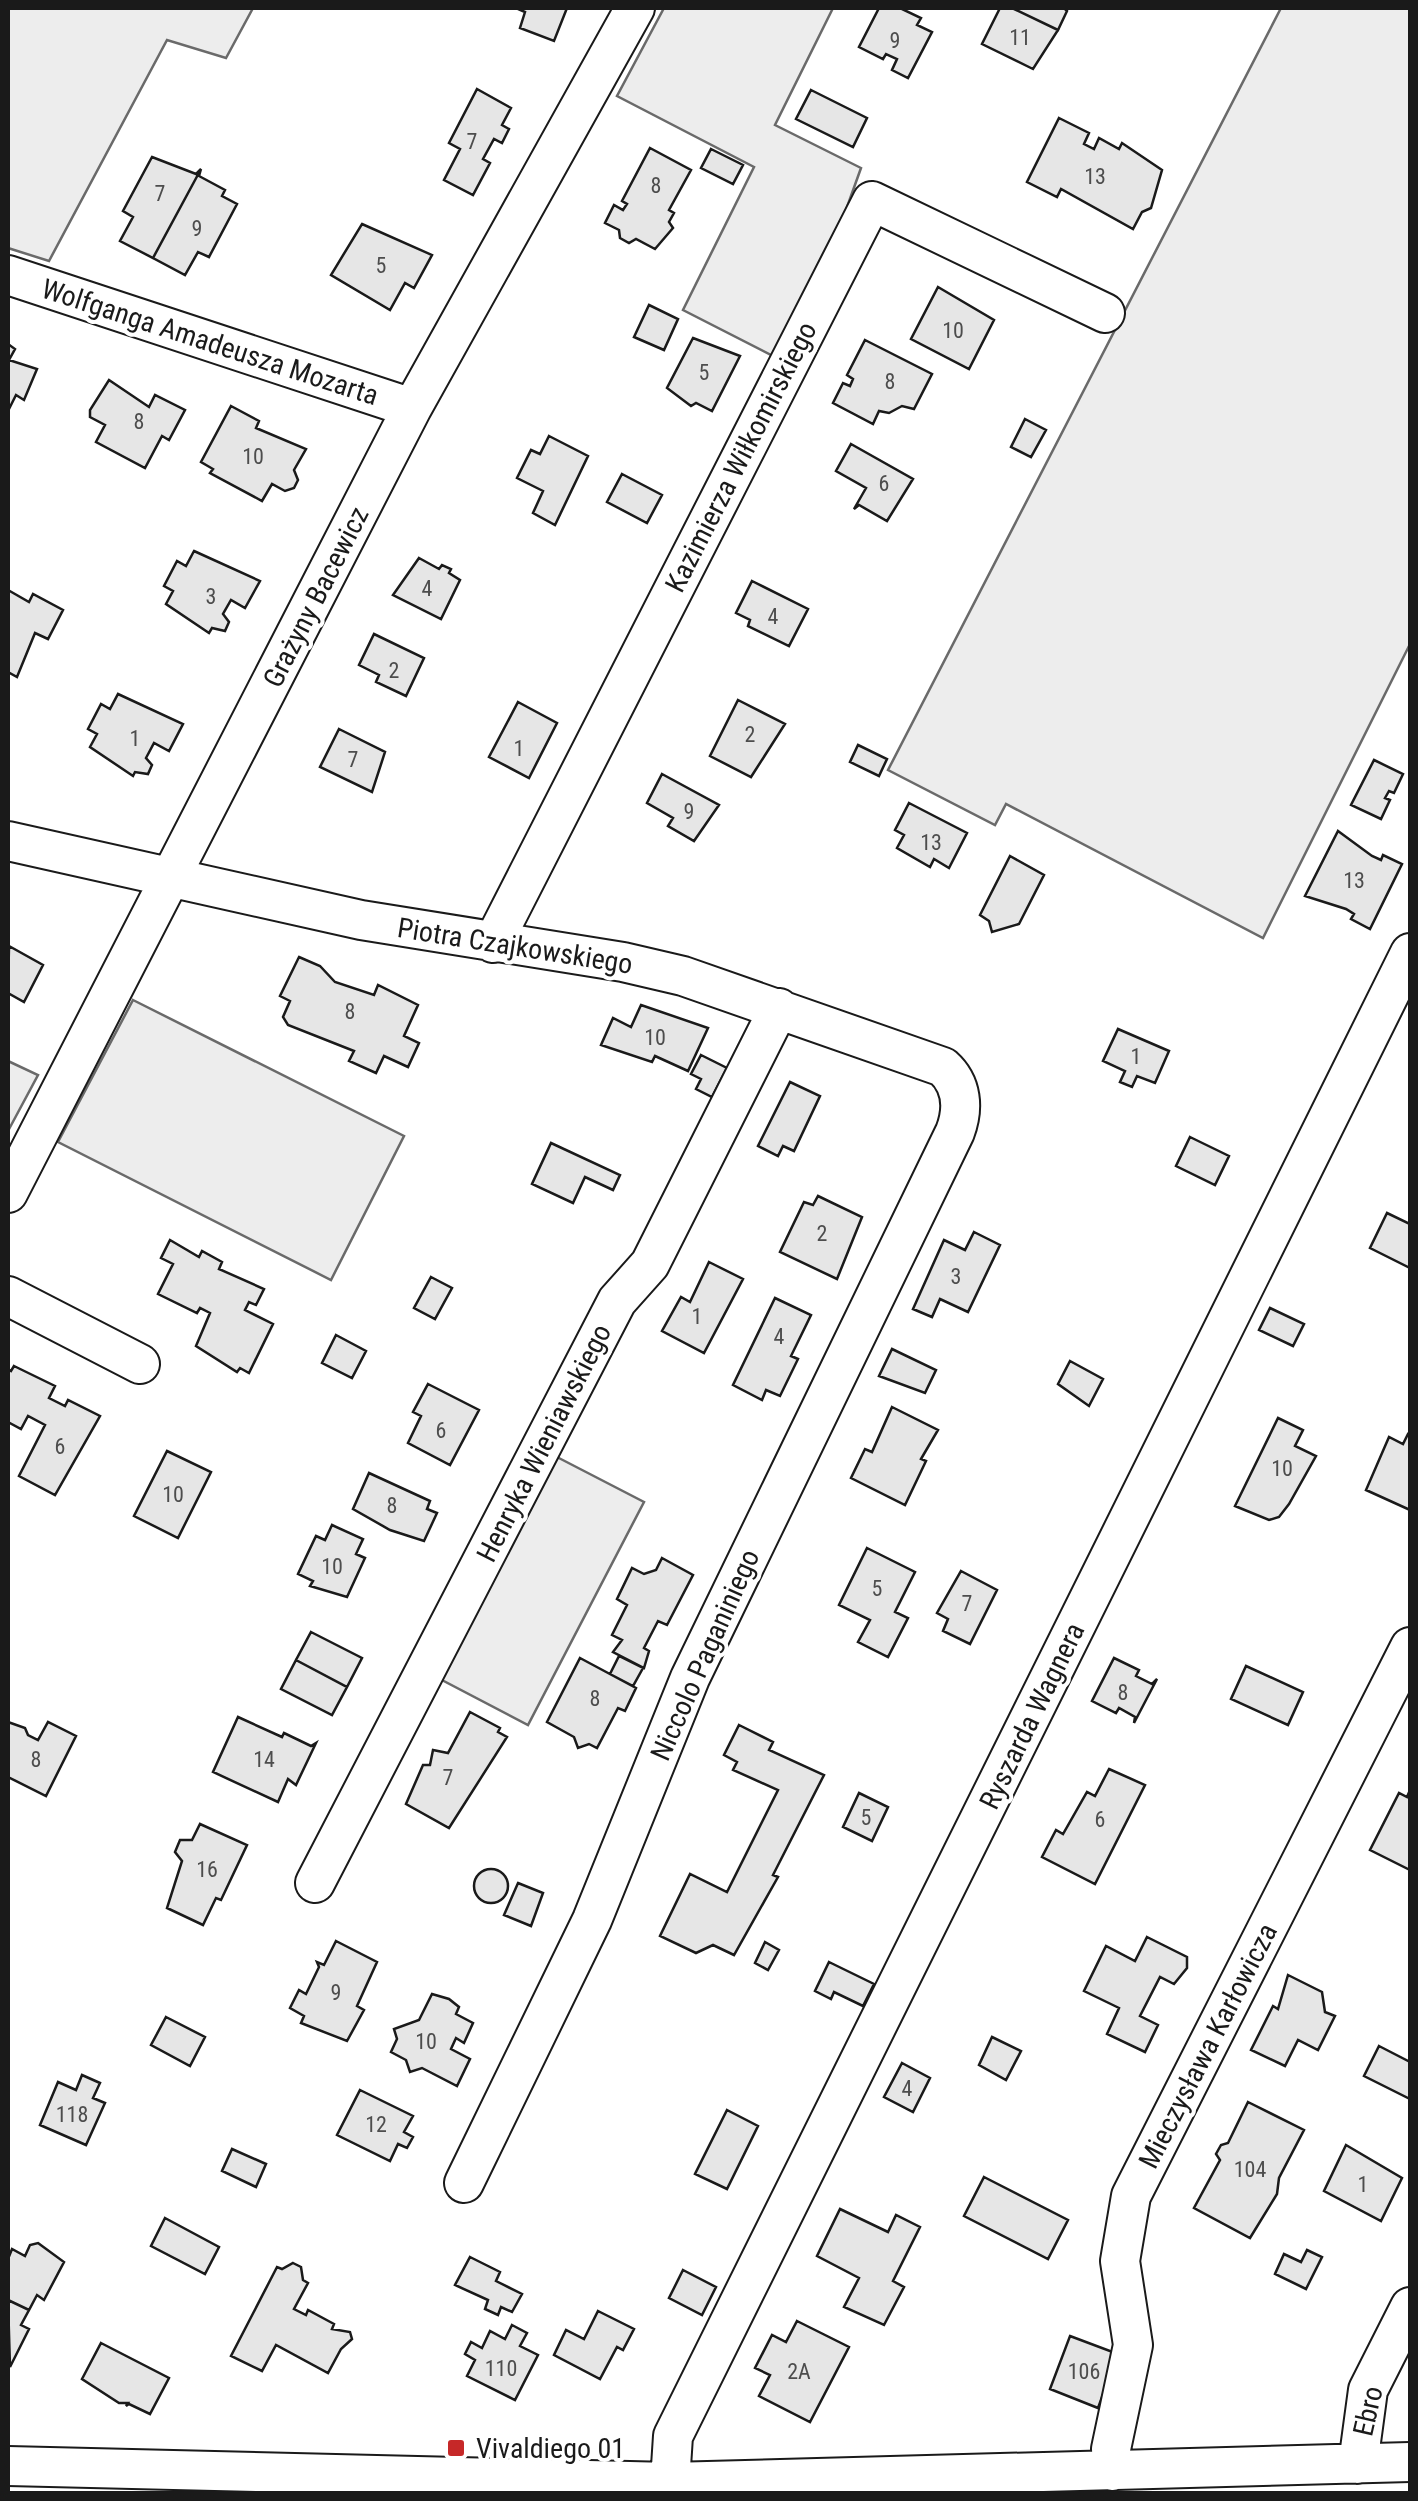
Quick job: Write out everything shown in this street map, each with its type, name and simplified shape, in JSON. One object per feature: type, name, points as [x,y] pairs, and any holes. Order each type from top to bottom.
[{"type":"street","name":"Grażyny Bacewicz","points":[[8,1193],[412,408],[635,8]]},
{"type":"street","name":"Kazimierza Wiłkomirskiego","points":[[493,943],[872,201],[1105,312]]},
{"type":"street","name":"Wolfganga Amadeusza Mozarta","points":[[8,276],[412,408]]},
{"type":"street","name":"Piotra Czajkowskiego","points":[[8,841],[172,880],[684,976],[943,1067],[952,1075],[960,1097],[955,1132]]},
{"type":"street","name":"Ryszarda Wagnera","points":[[670,2482],[673,2436],[1410,954]]},
{"type":"street","name":"Henryka Wieniawskiego","points":[[316,1882],[617,1301],[650,1264],[779,1008]]},
{"type":"street","name":"Niccolo Paganiniego","points":[[464,2183],[592,1920],[690,1678],[955,1132]]},
{"type":"street","points":[[8,1296],[140,1364]]},
{"type":"street","name":"Mieczysława Karłowicza","points":[[1112,2471],[1111,2448],[1133,2345],[1120,2261],[1132,2196],[1410,1647]]},
{"type":"street","name":"Ebro","points":[[1358,2464],[1368,2390],[1410,2306]]},
{"type":"street","points":[[8,2466],[124,2482],[943,2485],[1112,2471],[1410,2462]]},
{"type":"shaded area","points":[[8,8],[253,8],[226,58],[167,40],[49,261],[8,248]]},
{"type":"shaded area","points":[[664,8],[833,8],[775,125],[861,168],[837,235],[777,358],[683,310],[754,167],[617,96]]},
{"type":"shaded area","points":[[1281,8],[1410,8],[1410,644],[1263,938],[1006,804],[995,825],[888,770]]},
{"type":"shaded area","points":[[133,1000],[404,1136],[331,1280],[58,1142]]},
{"type":"shaded area","points":[[8,1061],[38,1075],[8,1131]]},
{"type":"shaded area","points":[[555,1456],[644,1502],[528,1725],[440,1679]]},
{"type":"building","points":[[516,8],[567,8],[554,41],[520,28],[525,12]]},
{"type":"building","points":[[879,8],[900,8],[921,18],[917,25],[932,32],[908,78],[892,70],[897,59],[886,54],[883,59],[859,47]]},
{"type":"building","points":[[1000,8],[1012,8],[1058,30],[1033,69],[982,44]]},
{"type":"building","points":[[1012,8],[1064,8],[1067,11],[1058,30]]},
{"type":"building","points":[[477,89],[511,108],[502,125],[509,129],[502,143],[494,139],[483,159],[490,163],[473,195],[444,180],[460,149],[449,143]]},
{"type":"building","points":[[811,90],[867,118],[853,147],[796,119]]},
{"type":"building","points":[[1059,118],[1089,133],[1084,144],[1094,149],[1099,138],[1119,149],[1122,143],[1162,170],[1151,208],[1142,212],[1133,229],[1061,189],[1057,197],[1027,182]]},
{"type":"building","points":[[650,148],[691,170],[669,210],[674,213],[669,222],[673,228],[655,249],[636,239],[629,243],[620,238],[619,230],[605,223],[614,205],[623,210],[627,204],[622,201]]},
{"type":"building","points":[[711,149],[743,165],[733,184],[701,168]]},
{"type":"building","points":[[152,157],[196,174],[201,169],[153,258],[120,241],[133,217],[123,211]]},
{"type":"building","points":[[201,169],[199,176],[225,190],[222,196],[237,204],[209,257],[198,252],[185,275],[153,258]]},
{"type":"building","points":[[362,224],[432,255],[414,288],[405,283],[390,310],[331,275]]},
{"type":"building","points":[[938,287],[994,320],[969,369],[911,339]]},
{"type":"building","points":[[649,305],[678,319],[664,350],[634,337]]},
{"type":"building","points":[[693,338],[740,356],[712,411],[696,403],[691,406],[667,388]]},
{"type":"building","points":[[865,340],[932,374],[914,409],[902,406],[889,413],[879,411],[873,424],[833,403],[843,383],[850,386],[853,379],[847,375]]},
{"type":"building","points":[[8,344],[15,349],[9,360],[37,369],[24,400],[16,395],[8,411]]},
{"type":"building","points":[[109,380],[149,407],[155,395],[185,410],[169,440],[162,436],[145,468],[96,442],[105,425],[90,417],[90,410]]},
{"type":"building","points":[[231,406],[259,421],[256,428],[306,449],[294,470],[298,480],[294,488],[285,491],[272,484],[262,501],[210,473],[213,469],[201,462]]},
{"type":"building","points":[[1025,419],[1046,430],[1031,457],[1011,447]]},
{"type":"building","points":[[549,436],[588,456],[555,525],[533,513],[543,491],[517,478],[531,450],[540,454]]},
{"type":"building","points":[[851,444],[913,479],[887,521],[859,505],[854,509],[866,488],[836,471]]},
{"type":"building","points":[[622,474],[662,495],[647,523],[607,502]]},
{"type":"building","points":[[194,551],[260,581],[245,608],[231,600],[223,614],[229,622],[225,631],[212,628],[209,633],[166,604],[173,591],[164,586],[177,561],[186,566]]},
{"type":"building","points":[[419,558],[439,569],[442,565],[451,569],[449,573],[460,580],[441,619],[393,595]]},
{"type":"building","points":[[752,581],[808,609],[789,646],[748,626],[750,620],[736,613]]},
{"type":"building","points":[[8,590],[29,602],[33,594],[63,610],[48,639],[35,633],[17,677],[8,672]]},
{"type":"building","points":[[374,634],[424,658],[406,696],[376,682],[379,675],[359,665]]},
{"type":"building","points":[[118,694],[183,724],[169,751],[154,743],[146,758],[152,765],[148,774],[135,772],[133,776],[90,747],[97,734],[88,729],[101,704],[110,709]]},
{"type":"building","points":[[738,700],[785,724],[751,777],[710,756]]},
{"type":"building","points":[[518,702],[557,723],[529,778],[489,757]]},
{"type":"building","points":[[339,729],[385,752],[372,792],[320,767]]},
{"type":"building","points":[[858,745],[887,759],[879,776],[850,762]]},
{"type":"building","points":[[1374,760],[1403,774],[1394,793],[1389,791],[1385,798],[1390,800],[1381,819],[1351,805]]},
{"type":"building","points":[[662,774],[719,805],[694,841],[668,826],[673,818],[647,803]]},
{"type":"building","points":[[909,803],[967,833],[949,868],[934,859],[930,867],[897,848],[904,835],[895,830]]},
{"type":"building","points":[[1338,831],[1372,856],[1381,860],[1383,855],[1402,864],[1370,929],[1351,919],[1354,914],[1346,909],[1305,896]]},
{"type":"building","points":[[1010,856],[1044,875],[1019,924],[992,932],[989,921],[980,915]]},
{"type":"building","points":[[9,946],[43,965],[24,1002],[8,993]]},
{"type":"building","points":[[299,957],[320,966],[335,982],[374,995],[378,985],[418,1005],[404,1036],[419,1043],[408,1067],[384,1056],[376,1073],[349,1061],[354,1051],[288,1025],[283,1017],[290,1001],[280,996]]},
{"type":"building","points":[[641,1005],[708,1028],[688,1071],[655,1056],[652,1062],[601,1045],[613,1018],[631,1027]]},
{"type":"building","points":[[1118,1029],[1169,1051],[1155,1083],[1137,1076],[1132,1087],[1120,1082],[1125,1071],[1103,1061]]},
{"type":"building","points":[[701,1055],[727,1068],[712,1097],[696,1089],[701,1079],[691,1074]]},
{"type":"building","points":[[790,1082],[820,1096],[794,1151],[783,1146],[778,1156],[758,1146]]},
{"type":"building","points":[[1190,1137],[1229,1156],[1215,1185],[1176,1166]]},
{"type":"building","points":[[551,1143],[620,1175],[613,1190],[585,1177],[573,1203],[532,1184]]},
{"type":"building","points":[[818,1196],[862,1217],[837,1279],[780,1252],[804,1202],[813,1205]]},
{"type":"building","points":[[1387,1213],[1410,1224],[1410,1268],[1370,1248]]},
{"type":"building","points":[[974,1232],[1000,1245],[968,1312],[940,1299],[932,1317],[913,1309],[944,1240],[965,1250]]},
{"type":"building","points":[[170,1240],[199,1257],[202,1251],[222,1262],[219,1269],[264,1289],[256,1305],[249,1302],[245,1310],[273,1324],[249,1373],[240,1368],[237,1372],[196,1346],[210,1313],[200,1308],[197,1313],[158,1294],[173,1264],[161,1258]]},
{"type":"building","points":[[709,1262],[743,1279],[704,1353],[662,1331],[681,1297],[690,1302]]},
{"type":"building","points":[[431,1277],[452,1288],[435,1319],[414,1308]]},
{"type":"building","points":[[775,1298],[811,1315],[791,1356],[798,1359],[780,1396],[766,1390],[762,1400],[733,1385]]},
{"type":"building","points":[[1270,1308],[1304,1324],[1293,1346],[1259,1330]]},
{"type":"building","points":[[336,1335],[366,1351],[352,1378],[322,1363]]},
{"type":"building","points":[[892,1349],[936,1370],[925,1393],[879,1376]]},
{"type":"building","points":[[1070,1361],[1103,1379],[1089,1406],[1058,1384]]},
{"type":"building","points":[[14,1366],[55,1386],[49,1398],[65,1406],[68,1400],[100,1416],[55,1495],[19,1476],[45,1425],[28,1416],[21,1429],[8,1422],[8,1369],[11,1371]]},
{"type":"building","points":[[428,1384],[479,1410],[450,1465],[408,1443],[421,1416],[413,1412]]},
{"type":"building","points":[[892,1407],[938,1430],[921,1459],[926,1461],[905,1505],[851,1478],[865,1449],[872,1452]]},
{"type":"building","points":[[1278,1418],[1303,1430],[1295,1446],[1316,1456],[1289,1504],[1279,1517],[1269,1520],[1235,1506]]},
{"type":"building","points":[[1408,1434],[1410,1510],[1366,1490],[1389,1437],[1403,1444]]},
{"type":"building","points":[[167,1451],[211,1472],[178,1538],[134,1516]]},
{"type":"building","points":[[369,1473],[430,1501],[427,1509],[437,1513],[424,1541],[390,1530],[353,1509]]},
{"type":"building","points":[[332,1525],[363,1539],[356,1554],[365,1558],[347,1597],[310,1586],[313,1581],[298,1574],[316,1536],[325,1540]]},
{"type":"building","points":[[867,1548],[915,1572],[895,1612],[908,1618],[888,1657],[858,1642],[870,1620],[839,1605]]},
{"type":"building","points":[[662,1558],[693,1575],[667,1625],[658,1621],[644,1648],[649,1651],[644,1668],[613,1652],[622,1640],[612,1635],[627,1605],[617,1599],[632,1568],[644,1574],[656,1570]]},
{"type":"building","points":[[961,1571],[997,1590],[970,1644],[943,1631],[948,1619],[937,1613]]},
{"type":"building","points":[[311,1632],[362,1658],[347,1687],[296,1660]]},
{"type":"building","points":[[619,1656],[643,1668],[633,1686],[610,1674]]},
{"type":"building","points":[[580,1658],[636,1688],[625,1711],[618,1708],[597,1748],[589,1744],[578,1748],[574,1737],[547,1722]]},
{"type":"building","points":[[1114,1658],[1139,1670],[1136,1676],[1152,1684],[1157,1679],[1134,1723],[1135,1717],[1119,1708],[1116,1713],[1092,1701]]},
{"type":"building","points":[[296,1660],[347,1687],[332,1715],[281,1689]]},
{"type":"building","points":[[1246,1666],[1303,1692],[1288,1725],[1231,1699]]},
{"type":"building","points":[[470,1712],[500,1728],[498,1732],[507,1737],[449,1828],[406,1804],[423,1765],[430,1765],[433,1750],[448,1753]]},
{"type":"building","points":[[238,1717],[282,1737],[284,1733],[311,1746],[316,1743],[296,1785],[288,1779],[278,1802],[213,1772]]},
{"type":"building","points":[[8,1722],[25,1728],[28,1735],[38,1740],[48,1722],[76,1736],[46,1796],[8,1777]]},
{"type":"building","points":[[739,1725],[773,1742],[769,1750],[824,1775],[773,1875],[778,1877],[734,1955],[713,1945],[696,1953],[660,1936],[690,1874],[727,1892],[778,1790],[733,1770],[737,1762],[724,1755]]},
{"type":"building","points":[[1109,1769],[1145,1785],[1095,1884],[1042,1857],[1056,1830],[1063,1834],[1087,1792],[1095,1796]]},
{"type":"building","points":[[1410,1790],[1410,1870],[1370,1850],[1399,1793],[1407,1797]]},
{"type":"building","points":[[859,1793],[888,1807],[872,1841],[843,1827]]},
{"type":"building","points":[[200,1824],[247,1845],[221,1900],[216,1898],[203,1925],[167,1908],[182,1861],[175,1852],[180,1840],[192,1840]]},
{"type":"building","points":[[491,1869],[503,1874],[508,1886],[503,1898],[491,1903],[479,1898],[474,1886],[479,1874]]},
{"type":"building","points":[[518,1883],[543,1893],[531,1926],[504,1915]]},
{"type":"building","points":[[1147,1937],[1187,1957],[1187,1968],[1174,1984],[1160,1977],[1140,2016],[1158,2025],[1145,2052],[1107,2034],[1119,2008],[1084,1991],[1106,1946],[1135,1961]]},
{"type":"building","points":[[336,1941],[377,1962],[357,2006],[364,2010],[347,2041],[301,2023],[304,2016],[290,2008],[299,1990],[306,1994],[319,1967],[317,1962],[324,1965]]},
{"type":"building","points":[[765,1942],[779,1950],[768,1970],[755,1963]]},
{"type":"building","points":[[829,1962],[874,1984],[863,2006],[834,1992],[831,1999],[815,1991]]},
{"type":"building","points":[[1288,1975],[1322,1992],[1325,2012],[1335,2016],[1318,2050],[1298,2040],[1285,2066],[1251,2050],[1273,2006],[1278,2009]]},
{"type":"building","points":[[432,1994],[449,1999],[459,2007],[456,2014],[473,2023],[464,2043],[456,2038],[451,2049],[470,2059],[457,2086],[422,2068],[410,2072],[406,2060],[391,2052],[397,2039],[394,2029],[419,2020]]},
{"type":"building","points":[[166,2017],[205,2037],[190,2066],[151,2045]]},
{"type":"building","points":[[992,2037],[1021,2051],[1006,2080],[979,2065]]},
{"type":"building","points":[[1379,2046],[1410,2062],[1410,2099],[1364,2076]]},
{"type":"building","points":[[902,2063],[930,2078],[913,2112],[884,2097]]},
{"type":"building","points":[[82,2075],[100,2083],[93,2098],[105,2103],[86,2145],[40,2125],[58,2082],[76,2090]]},
{"type":"building","points":[[360,2090],[413,2116],[404,2132],[413,2137],[407,2148],[398,2144],[390,2161],[337,2135]]},
{"type":"building","points":[[1248,2102],[1304,2130],[1279,2178],[1277,2194],[1250,2238],[1194,2208],[1220,2160],[1216,2154],[1221,2145],[1228,2143]]},
{"type":"building","points":[[727,2110],[758,2126],[727,2189],[695,2174]]},
{"type":"building","points":[[1346,2145],[1402,2178],[1381,2221],[1324,2191]]},
{"type":"building","points":[[232,2149],[266,2164],[256,2187],[222,2171]]},
{"type":"building","points":[[984,2177],[1068,2220],[1048,2259],[964,2216]]},
{"type":"building","points":[[840,2209],[888,2232],[896,2215],[920,2227],[893,2281],[904,2287],[884,2325],[844,2307],[859,2278],[817,2256]]},
{"type":"building","points":[[165,2218],[219,2247],[205,2274],[151,2246]]},
{"type":"building","points":[[38,2243],[64,2262],[44,2300],[37,2295],[29,2310],[8,2300],[8,2259],[12,2249],[25,2256],[30,2245]]},
{"type":"building","points":[[1307,2250],[1322,2257],[1306,2289],[1275,2274],[1284,2254],[1301,2262]]},
{"type":"building","points":[[470,2257],[500,2272],[496,2281],[522,2294],[512,2312],[501,2307],[498,2315],[485,2309],[488,2300],[455,2285]]},
{"type":"building","points":[[293,2263],[301,2267],[303,2280],[308,2283],[294,2309],[306,2315],[308,2310],[334,2324],[332,2329],[350,2332],[352,2339],[341,2349],[328,2373],[276,2345],[262,2371],[231,2356],[277,2267],[282,2269]]},
{"type":"building","points":[[683,2270],[716,2287],[702,2315],[669,2298]]},
{"type":"building","points":[[8,2300],[29,2310],[21,2325],[29,2329],[10,2367]]},
{"type":"building","points":[[598,2311],[634,2329],[623,2350],[617,2347],[600,2379],[554,2355],[566,2330],[584,2339]]},
{"type":"building","points":[[797,2321],[849,2347],[810,2422],[759,2396],[770,2375],[755,2368],[772,2335],[786,2342]]},
{"type":"building","points":[[512,2325],[527,2333],[520,2346],[538,2355],[515,2400],[467,2376],[475,2360],[465,2354],[471,2342],[482,2348],[490,2331],[505,2339]]},
{"type":"building","points":[[1070,2336],[1118,2354],[1098,2408],[1050,2389]]},
{"type":"building","points":[[101,2343],[169,2378],[150,2414],[126,2406],[128,2403],[119,2403],[82,2379]]},
{"type":"place","name":"Vivaldiego 01","points":[[456,2448]]}]
